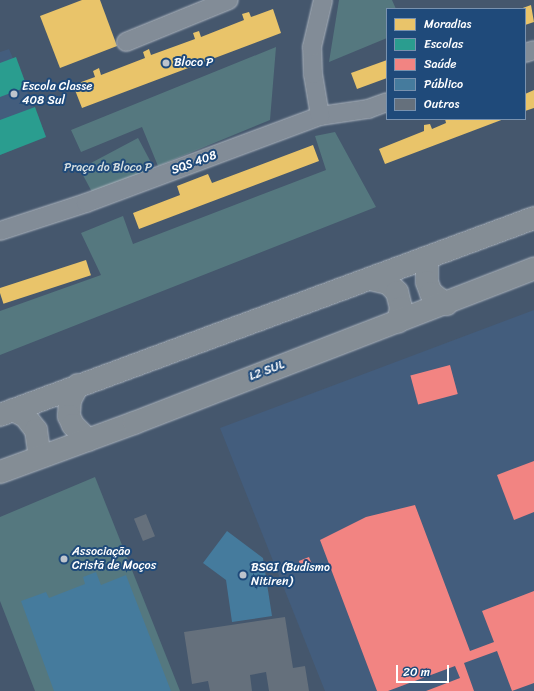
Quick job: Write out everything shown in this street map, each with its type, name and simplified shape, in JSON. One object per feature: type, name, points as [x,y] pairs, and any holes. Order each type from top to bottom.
[{"type":"main road","points":[[7,412],[534,218]]},
{"type":"main road","points":[[427,258],[426,273],[429,288],[431,292],[446,304]]},
{"type":"main road","name":"L2 SUL","points":[[0,472],[446,304],[534,269]]},
{"type":"main road","points":[[370,279],[388,283],[398,292],[401,308],[398,322]]},
{"type":"main road","points":[[78,385],[70,400],[69,416],[73,425],[88,440]]},
{"type":"main road","points":[[7,412],[25,416],[36,430],[40,457]]},
{"type":"street","points":[[126,42],[228,0]]},
{"type":"street","points":[[320,116],[313,74],[312,47],[323,0]]},
{"type":"street","name":"SQS 408","points":[[0,231],[86,203],[320,116],[368,109],[386,102]]},
{"type":"shaded area","name":"Escola Classe 408 Sul","points":[[9,49],[46,136],[0,155],[0,52]]},
{"type":"shaded area","points":[[534,310],[534,691],[325,691],[220,428]]},
{"type":"green space","points":[[339,0],[392,0],[396,8],[386,8],[386,38],[329,62]]},
{"type":"green space","points":[[276,47],[270,120],[158,166],[142,127],[81,152],[71,130]]},
{"type":"green space","points":[[335,132],[376,207],[0,355],[0,311],[101,275],[81,233],[123,216],[133,244],[326,170],[315,136]]},
{"type":"green space","name":"Praça do Bloco P","points":[[138,138],[154,168],[96,199],[80,169]]},
{"type":"green space","name":"Associação Cristã de Moços","points":[[95,477],[180,691],[35,691],[0,601],[0,517]]},
{"type":"building: Moradias","points":[[82,0],[100,0],[117,46],[60,68],[40,16]]},
{"type":"building: Moradias","points":[[531,5],[534,22],[526,25],[526,8],[523,8]]},
{"type":"building: Moradias","name":"Bloco P","points":[[273,9],[281,33],[82,108],[73,85],[95,77],[93,71],[99,68],[101,75],[145,58],[143,52],[149,49],[151,55],[195,39],[193,33],[199,31],[201,37],[244,20],[242,14],[249,12],[251,17]]},
{"type":"building: Moradias","points":[[386,60],[386,78],[357,89],[351,73]]},
{"type":"building: Moradias","points":[[534,90],[534,108],[526,111],[526,94]]},
{"type":"building: Moradias","points":[[445,120],[501,120],[385,164],[379,149],[424,131],[424,125],[430,124],[432,129],[446,123]]},
{"type":"building: Moradias","points":[[313,145],[319,161],[139,229],[133,213],[180,195],[177,186],[208,174],[212,183]]},
{"type":"building: Moradias","points":[[86,260],[91,275],[3,304],[0,288]]},
{"type":"building: Escolas","points":[[16,57],[27,87],[0,97],[0,63]]},
{"type":"building: Escolas","points":[[35,107],[46,137],[0,155],[0,120]]},
{"type":"building: Saúde","points":[[450,365],[458,394],[418,405],[410,376]]},
{"type":"building: Saúde","points":[[534,461],[534,512],[514,520],[497,475]]},
{"type":"building: Saúde","points":[[415,505],[470,651],[494,642],[482,611],[534,591],[534,683],[512,691],[497,651],[464,663],[474,691],[426,691],[460,678],[455,666],[388,691],[377,691],[320,540],[366,517]]},
{"type":"building: Saúde","points":[[309,557],[313,567],[303,571],[299,561]]},
{"type":"building: Público","name":"BSGI (Budismo Nitiren)","points":[[227,531],[263,558],[272,616],[232,622],[226,580],[203,563]]},
{"type":"building: Público","points":[[96,572],[101,585],[126,575],[171,691],[54,691],[21,601],[46,592],[49,598],[85,584],[83,577]]},
{"type":"building: Outros","points":[[146,514],[155,536],[143,541],[134,519]]},
{"type":"building: Outros","points":[[285,617],[293,668],[305,666],[309,691],[269,691],[266,672],[250,675],[252,691],[210,691],[208,681],[192,684],[184,632]]},
{"type":"place","name":"Bloco P","points":[[166,63]]},
{"type":"place","name":"Escola Classe 408 Sul","points":[[14,94]]},
{"type":"place","name":"Associação Cristã de Moços","points":[[64,559]]},
{"type":"place","name":"BSGI (Budismo Nitiren)","points":[[243,575]]}]
